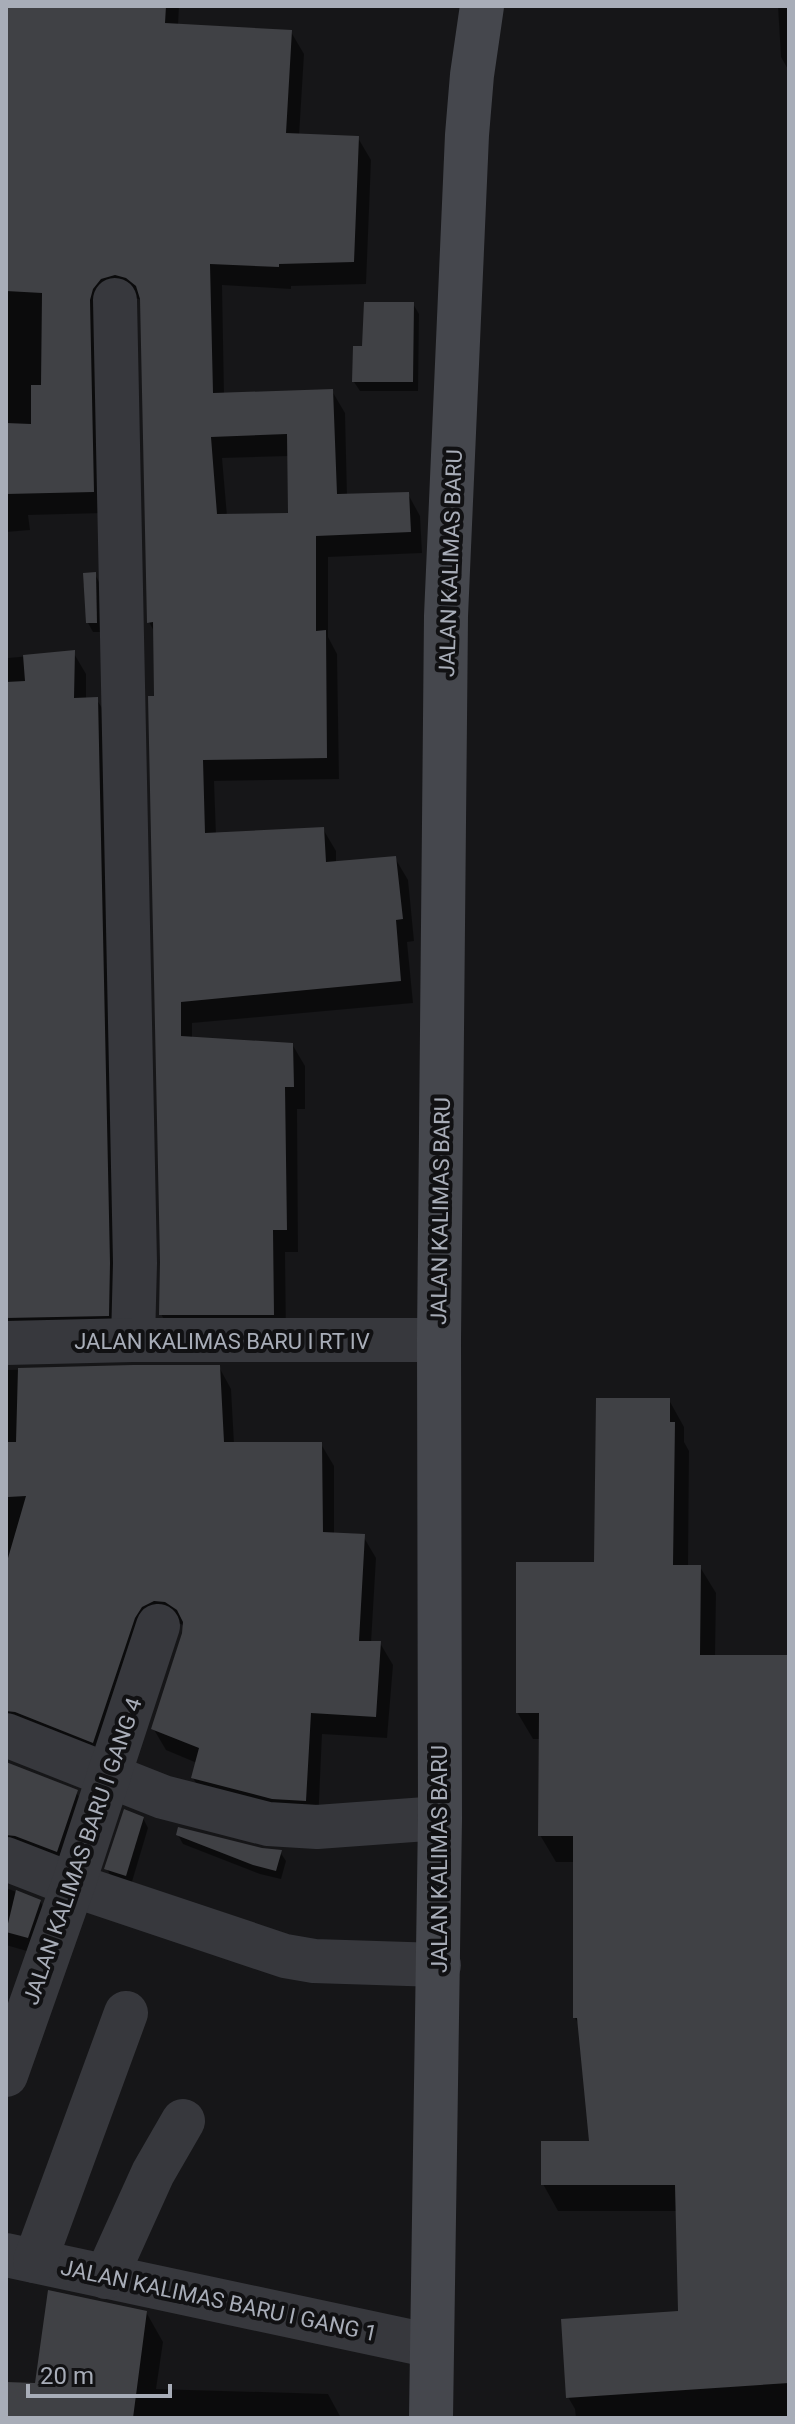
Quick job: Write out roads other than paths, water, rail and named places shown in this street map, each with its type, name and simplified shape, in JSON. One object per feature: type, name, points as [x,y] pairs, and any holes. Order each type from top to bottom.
[{"type":"street","name":"JALAN KALIMAS BARU","points":[[431,2418],[439,1965],[439,1340],[446,616],[467,135],[482,6]]},
{"type":"street","points":[[115,300],[135,1263],[133,1340]]},
{"type":"street","name":"JALAN KALIMAS BARU I RT IV","points":[[6,1343],[439,1340]]},
{"type":"street","name":"JALAN KALIMAS BARU I GANG 4","points":[[6,2075],[73,1885],[158,1626]]},
{"type":"street","points":[[6,1735],[163,1797],[268,1824],[317,1827],[440,1818]]},
{"type":"street","points":[[6,1859],[73,1885],[285,1956],[314,1961],[439,1965]]},
{"type":"street","points":[[21,2258],[126,2013]]},
{"type":"street","points":[[106,2277],[153,2173],[183,2121]]},
{"type":"street","name":"JALAN KALIMAS BARU I GANG 1","points":[[21,2258],[432,2346]]}]
